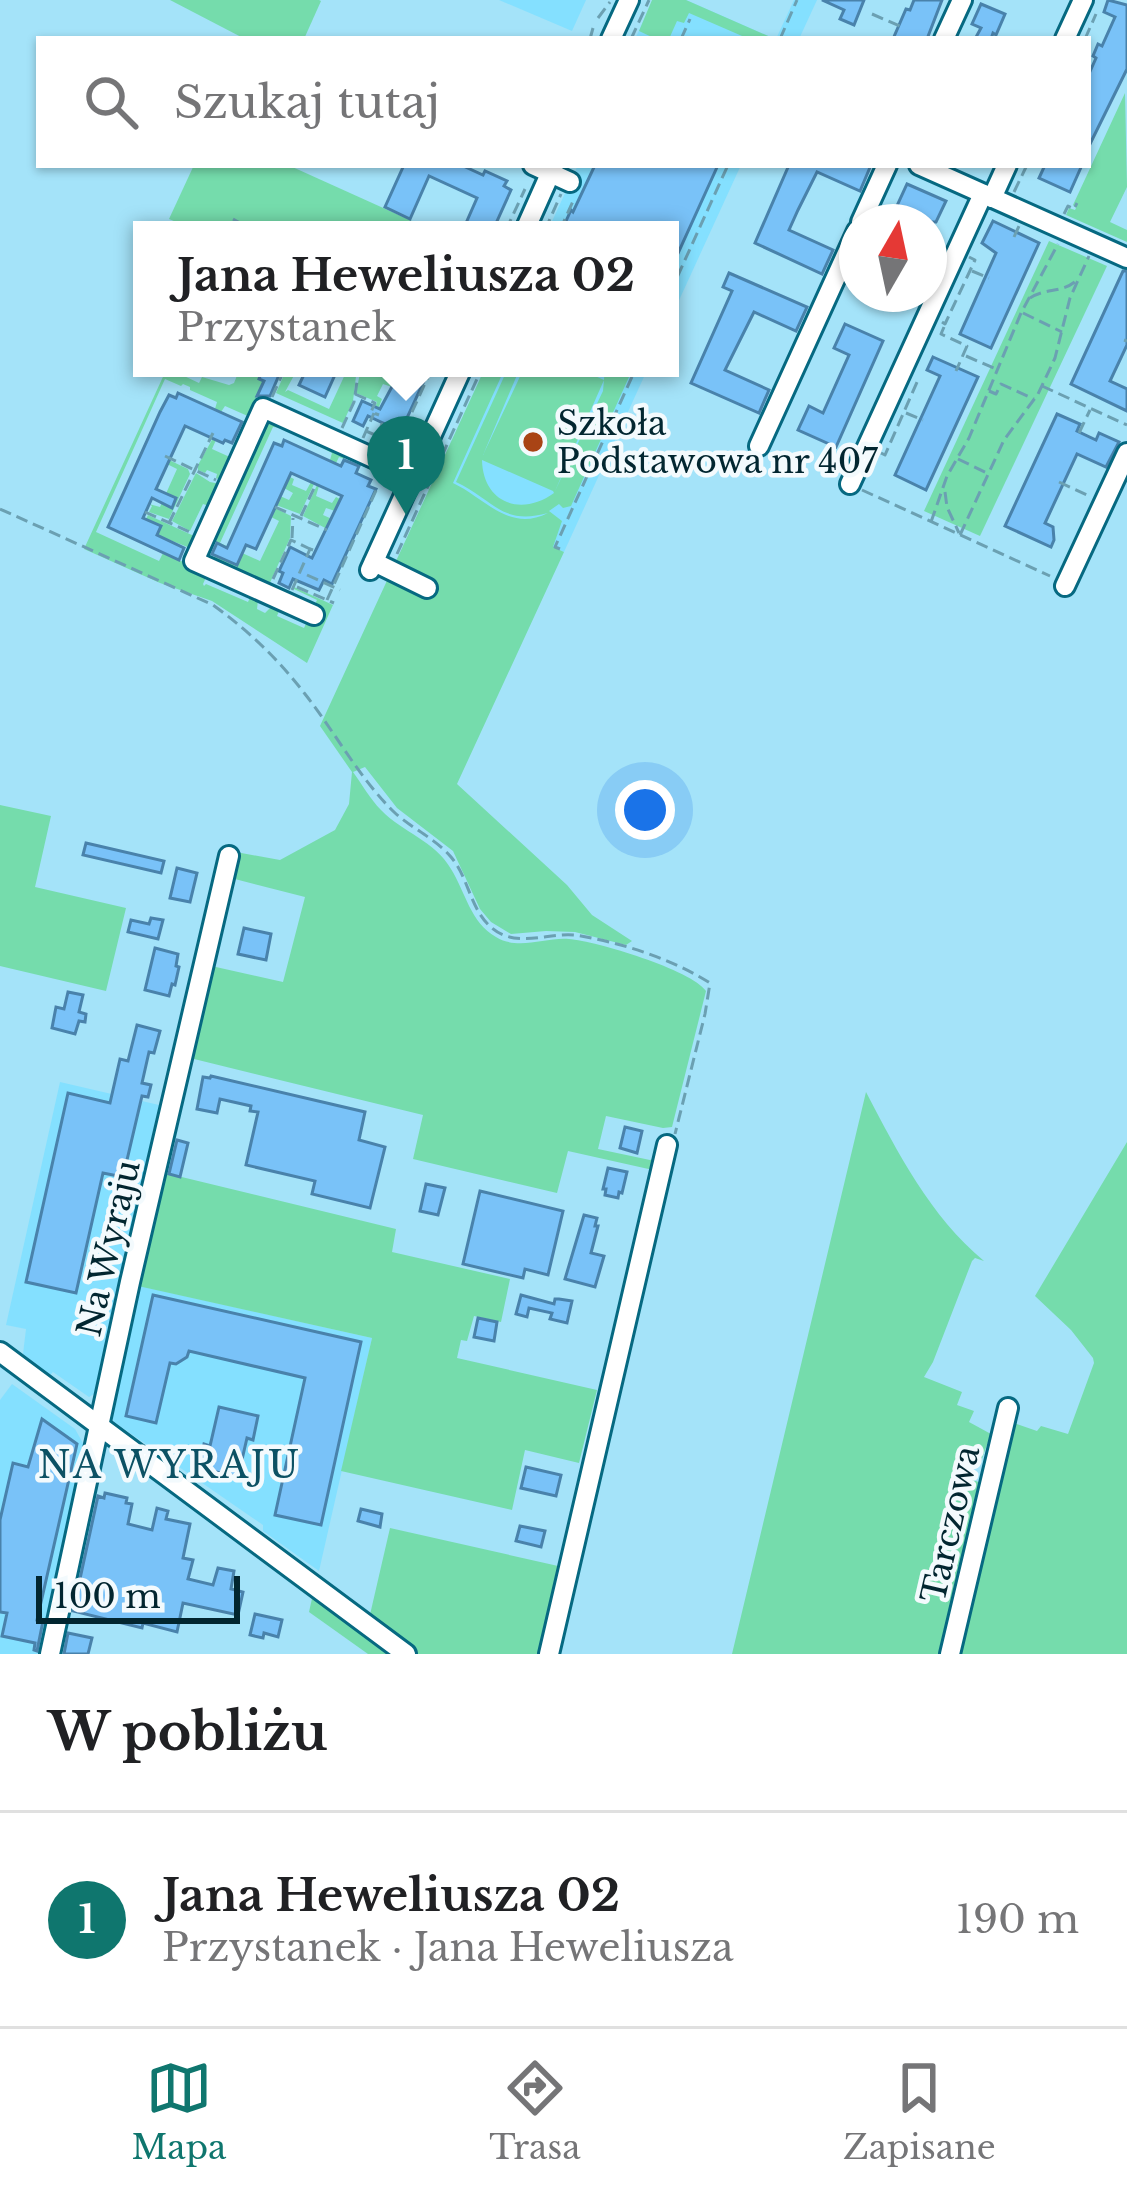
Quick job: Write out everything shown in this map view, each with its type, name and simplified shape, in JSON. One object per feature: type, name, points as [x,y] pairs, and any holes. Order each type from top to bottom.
[{"type":"street","points":[[605,31],[629,0]]},
{"type":"street","points":[[945,36],[962,0]]},
{"type":"street","points":[[1066,36],[1083,0]]},
{"type":"street","points":[[869,204],[886,168]]},
{"type":"street","points":[[926,168],[1127,258]]},
{"type":"street","points":[[850,484],[1005,168]]},
{"type":"street","points":[[528,221],[550,176]]},
{"type":"street","points":[[759,446],[839,270]]},
{"type":"street","points":[[427,588],[373,564],[418,479],[458,377]]},
{"type":"street","points":[[320,608],[194,561],[263,408],[418,479]]},
{"type":"street","points":[[1066,585],[1127,453]]},
{"type":"street","name":"Na Wyraju","points":[[50,1654],[229,856]]},
{"type":"street","points":[[549,1654],[667,1145]]},
{"type":"street","points":[[0,1352],[406,1654]]},
{"type":"street","name":"Tarczowa","points":[[950,1654],[1008,1408]]},
{"type":"path","points":[[605,31],[610,0]]},
{"type":"path","points":[[605,31],[649,0]]},
{"type":"path","points":[[781,36],[797,0]]},
{"type":"path","points":[[872,14],[902,27]]},
{"type":"path","points":[[682,36],[690,19]]},
{"type":"path","points":[[679,274],[727,168]]},
{"type":"path","points":[[1014,194],[1026,168]]},
{"type":"path","points":[[513,221],[550,176]]},
{"type":"path","points":[[545,221],[550,176]]},
{"type":"path","points":[[704,191],[714,196]]},
{"type":"path","points":[[1063,216],[1077,202]]},
{"type":"path","points":[[1014,237],[1020,225]]},
{"type":"path","points":[[931,522],[1021,313],[1058,242]]},
{"type":"path","points":[[961,536],[1010,431],[1042,386],[1058,351],[1067,305],[1090,256]]},
{"type":"path","points":[[970,270],[988,278]]},
{"type":"path","points":[[1028,300],[1077,280]]},
{"type":"path","points":[[1021,313],[1062,332]]},
{"type":"path","points":[[945,324],[941,334],[967,346],[956,371]]},
{"type":"path","points":[[964,355],[998,370]]},
{"type":"path","points":[[267,410],[281,377]]},
{"type":"path","points":[[337,441],[354,402],[357,377]]},
{"type":"path","points":[[397,377],[401,379]]},
{"type":"path","points":[[397,445],[428,377]]},
{"type":"path","points":[[347,555],[373,564],[477,377]]},
{"type":"path","points":[[560,550],[555,547],[632,377]]},
{"type":"path","points":[[987,390],[997,394],[1001,384],[1034,399]]},
{"type":"path","points":[[424,386],[433,390]]},
{"type":"path","points":[[1042,386],[1127,425]]},
{"type":"path","points":[[355,394],[375,403],[371,412],[377,414],[357,450]]},
{"type":"path","points":[[1079,433],[1090,408]]},
{"type":"path","points":[[904,412],[923,420]]},
{"type":"path","points":[[410,418],[419,422]]},
{"type":"path","points":[[377,435],[382,424],[402,434]]},
{"type":"path","points":[[367,431],[406,449]]},
{"type":"path","points":[[169,523],[213,433]]},
{"type":"path","points":[[165,457],[228,485]]},
{"type":"path","points":[[956,459],[989,473]]},
{"type":"path","points":[[1058,482],[1088,496]]},
{"type":"path","points":[[269,588],[291,540],[291,523],[316,484]]},
{"type":"path","points":[[850,484],[1066,585]]},
{"type":"path","points":[[945,484],[947,507],[961,536]]},
{"type":"path","points":[[320,608],[383,488]]},
{"type":"path","points":[[275,507],[327,530]]},
{"type":"path","points":[[0,508],[213,605],[244,627],[308,697],[392,811],[452,859],[487,925],[520,940],[578,934],[660,958],[710,983],[674,1135],[667,1145]]},
{"type":"path","points":[[146,512],[204,538]]},
{"type":"path","points":[[364,519],[371,522]]},
{"type":"path","points":[[291,540],[313,550],[290,594],[320,608],[334,603]]},
{"type":"path","points":[[307,575],[340,590]]},
{"type":"shaded area","points":[[499,0],[586,0],[572,31]]},
{"type":"shaded area","points":[[653,0],[686,0],[768,36],[636,36]]},
{"type":"shaded area","points":[[794,0],[817,0],[800,36],[777,36]]},
{"type":"shaded area","name":"Szkoła Podstawowa nr 407","points":[[577,168],[740,168],[679,300],[679,221],[552,221]]},
{"type":"shaded area","name":"Szkoła Podstawowa nr 407","points":[[481,377],[644,377],[564,552],[429,491]]},
{"type":"shaded area","points":[[60,1082],[159,1105],[94,1394],[89,1397],[23,1354],[26,1329],[6,1325]]},
{"type":"shaded area","points":[[140,1286],[372,1338],[319,1571],[263,1531],[263,1525],[114,1422],[111,1414]]},
{"type":"shaded area","points":[[12,1384],[75,1429],[89,1454],[45,1654],[0,1654],[0,1400]]},
{"type":"green space","points":[[170,0],[321,1],[305,36],[239,36]]},
{"type":"green space","points":[[652,0],[686,0],[768,36],[742,36],[689,13],[684,23],[677,21],[670,36],[639,31]]},
{"type":"green space","points":[[1125,93],[1127,187],[1110,222],[1127,230],[1127,242],[1066,215],[1069,208],[1075,210]]},
{"type":"green space","points":[[193,168],[295,168],[412,221],[174,221],[169,219]]},
{"type":"green space","points":[[1049,241],[1107,266],[980,536],[924,511]]},
{"type":"green space","points":[[163,377],[186,377],[199,383],[202,377],[229,385],[236,377],[259,377],[264,381],[256,408],[224,482],[217,474],[198,470],[198,465],[213,438],[212,449],[232,458],[250,417],[225,406],[221,412],[215,409],[217,402],[165,379],[96,532],[159,561],[163,553],[208,573],[204,586],[248,602],[252,593],[258,600],[257,609],[265,613],[272,606],[281,606],[277,616],[304,628],[317,600],[294,587],[333,605],[307,663],[212,601],[84,549]]},
{"type":"green space","points":[[283,377],[293,377],[285,392],[329,409],[344,377],[356,377],[353,401],[343,423],[276,393]]},
{"type":"green space","points":[[359,377],[396,378],[392,387],[383,384],[377,396],[382,399],[374,411],[377,402],[356,393]]},
{"type":"green space","points":[[481,377],[501,377],[453,483],[498,511],[521,519],[548,513],[508,513],[456,482],[504,377],[516,377],[483,455],[520,377],[629,377],[571,506],[559,504],[549,511],[562,521],[553,547],[564,552],[457,784],[567,885],[592,915],[632,941],[626,945],[575,932],[511,934],[491,922],[453,851],[397,808],[365,767],[353,772],[381,810],[444,859],[474,915],[496,937],[514,943],[569,939],[600,945],[664,966],[706,991],[672,1127],[606,1116],[598,1149],[656,1158],[653,1170],[568,1151],[557,1193],[413,1159],[423,1115],[186,1057],[207,965],[283,982],[305,897],[231,878],[236,852],[280,860],[335,830],[349,804],[352,772],[320,726]],"holes":[[[604,380],[603,391],[555,491]],[[482,460],[554,493],[529,504],[506,502],[489,487]]]},
{"type":"green space","points":[[268,419],[394,473],[392,477],[374,472],[346,457],[339,457],[336,463],[330,460],[332,453],[273,427],[220,543],[260,561],[279,521],[271,517],[275,508],[291,516],[290,538],[269,585],[213,560],[220,545],[213,540]]},
{"type":"green space","points":[[169,460],[190,474],[169,519],[149,512],[149,504],[160,507],[177,469],[167,464]]},
{"type":"green space","points":[[196,473],[220,484],[212,507],[203,504],[190,531],[172,521]]},
{"type":"green space","points":[[288,476],[294,479],[292,485],[306,491],[314,484],[300,514],[276,505],[280,496],[289,500],[293,493],[284,488]]},
{"type":"green space","points":[[317,485],[316,496],[332,503],[336,497],[342,500],[335,511],[326,508],[323,515],[332,519],[327,529],[303,516]]},
{"type":"green space","points":[[148,515],[194,536],[190,548],[157,535],[161,526],[146,519]]},
{"type":"green space","points":[[0,805],[51,816],[35,887],[126,908],[106,991],[0,966]]},
{"type":"green space","points":[[866,1092],[931,1204],[984,1261],[972,1261],[924,1377],[962,1392],[957,1405],[974,1411],[969,1422],[991,1434],[980,1464],[968,1471],[970,1479],[984,1484],[944,1654],[732,1654]]},
{"type":"green space","points":[[1127,1142],[1127,1654],[960,1654],[1014,1423],[1068,1434],[1094,1363],[1071,1330],[1035,1296]]},
{"type":"green space","points":[[161,1172],[396,1229],[392,1252],[510,1279],[501,1322],[474,1316],[457,1358],[597,1390],[579,1463],[525,1450],[512,1510],[341,1471],[372,1338],[138,1286]]},
{"type":"green space","points":[[390,1528],[567,1568],[545,1654],[415,1654],[369,1619]]},
{"type":"green space","points":[[313,1594],[395,1654],[368,1654],[309,1612]]},
{"type":"building","points":[[822,0],[864,0],[854,25],[840,19],[844,10]]},
{"type":"building","points":[[914,0],[942,0],[928,36],[894,36],[906,9],[910,10]]},
{"type":"building","points":[[1108,0],[1127,5],[1127,69],[1091,142],[1093,56],[1115,17],[1104,12]]},
{"type":"building","points":[[981,4],[1005,14],[996,35],[977,36],[981,28],[972,24]]},
{"type":"building","points":[[403,168],[468,168],[483,175],[485,171],[507,181],[504,186],[511,190],[497,221],[467,221],[477,198],[429,176],[410,219],[385,207]]},
{"type":"building","points":[[594,168],[717,168],[679,251],[679,221],[566,221]]},
{"type":"building","points":[[788,168],[870,168],[860,191],[817,172],[789,230],[833,250],[822,274],[755,243]]},
{"type":"building","points":[[1044,168],[1081,168],[1070,192],[1039,178]]},
{"type":"building","points":[[907,184],[946,201],[945,204],[898,204]]},
{"type":"building","points":[[993,221],[1039,243],[991,348],[960,334],[996,253],[982,243]]},
{"type":"building","points":[[1127,271],[1127,345],[1110,381],[1127,389],[1127,411],[1071,384]]},
{"type":"building","points":[[729,273],[807,307],[796,331],[754,312],[725,370],[769,390],[759,413],[691,383],[732,291],[723,287]]},
{"type":"building","points":[[845,324],[883,341],[836,447],[798,430],[809,406],[823,413],[849,355],[834,348]]},
{"type":"building","points":[[933,357],[978,377],[926,490],[895,475],[940,376],[927,370]]},
{"type":"building","points":[[278,377],[270,396],[257,396],[264,381],[259,379]]},
{"type":"building","points":[[303,377],[334,377],[325,397],[299,385]]},
{"type":"building","points":[[397,377],[426,377],[390,448],[379,444],[387,425],[368,416],[363,426],[353,421],[362,401],[380,409]]},
{"type":"building","points":[[178,393],[242,422],[232,443],[185,426],[156,489],[176,498],[172,508],[152,498],[143,518],[161,526],[157,535],[184,548],[179,560],[108,527],[160,412],[169,395],[176,398]]},
{"type":"building","points":[[1057,414],[1080,424],[1077,431],[1096,440],[1099,433],[1119,442],[1106,467],[1077,454],[1045,523],[1053,527],[1051,547],[1005,526]]},
{"type":"building","points":[[284,440],[341,466],[344,460],[359,466],[356,473],[371,480],[368,486],[376,489],[332,584],[324,580],[319,590],[293,579],[289,588],[279,583],[283,573],[279,571],[290,547],[312,558],[342,496],[291,473],[256,549],[246,545],[237,565],[212,554],[217,543],[227,548],[274,443],[282,446]]},
{"type":"building","points":[[86,843],[164,861],[161,873],[83,855]]},
{"type":"building","points":[[177,868],[197,873],[190,902],[170,898]]},
{"type":"building","points":[[151,918],[163,920],[158,939],[128,932],[131,920],[149,924]]},
{"type":"building","points":[[244,928],[271,934],[266,960],[238,954]]},
{"type":"building","points":[[155,948],[178,954],[179,967],[169,996],[145,990]]},
{"type":"building","points":[[68,992],[83,995],[79,1012],[86,1014],[85,1022],[79,1021],[75,1034],[52,1028],[56,1007],[64,1009]]},
{"type":"building","points":[[137,1025],[160,1031],[142,1083],[151,1085],[148,1097],[142,1096],[123,1177],[103,1173],[76,1293],[26,1282],[68,1093],[110,1103],[120,1059],[128,1061]]},
{"type":"building","points":[[203,1077],[365,1112],[359,1140],[385,1147],[370,1208],[312,1194],[315,1181],[246,1165],[258,1112],[220,1099],[217,1113],[197,1109]]},
{"type":"building","points":[[625,1127],[642,1131],[637,1153],[620,1148]]},
{"type":"building","points":[[177,1140],[188,1143],[180,1177],[169,1174]]},
{"type":"building","points":[[608,1168],[627,1172],[618,1198],[605,1195],[603,1189]]},
{"type":"building","points":[[426,1184],[445,1188],[438,1215],[420,1211]]},
{"type":"building","points":[[480,1191],[563,1211],[548,1275],[525,1269],[523,1278],[463,1264]]},
{"type":"building","points":[[584,1215],[597,1218],[591,1253],[604,1256],[595,1287],[565,1279]]},
{"type":"building","points":[[153,1295],[361,1342],[321,1525],[275,1515],[305,1378],[189,1351],[176,1364],[170,1363],[156,1423],[126,1416]]},
{"type":"building","points":[[521,1295],[554,1304],[555,1299],[572,1301],[567,1323],[550,1319],[552,1313],[529,1308],[527,1317],[516,1314]]},
{"type":"building","points":[[478,1318],[497,1322],[494,1341],[474,1337]]},
{"type":"building","points":[[219,1407],[258,1416],[238,1477],[199,1468]]},
{"type":"building","points":[[42,1419],[77,1444],[37,1620],[43,1621],[37,1651],[35,1643],[2,1636],[7,1613],[0,1612],[0,1520],[13,1463],[28,1467]]},
{"type":"building","points":[[526,1467],[561,1475],[556,1496],[521,1488]]},
{"type":"building","points":[[105,1493],[127,1498],[126,1503],[132,1504],[128,1524],[152,1530],[157,1508],[168,1511],[166,1519],[190,1524],[183,1558],[193,1560],[188,1579],[213,1585],[218,1568],[234,1571],[231,1589],[243,1592],[238,1615],[183,1603],[177,1632],[73,1611],[98,1496],[104,1498]]},
{"type":"building","points":[[361,1509],[382,1514],[380,1527],[358,1521]]},
{"type":"building","points":[[520,1526],[545,1531],[541,1547],[516,1541]]},
{"type":"building","points":[[255,1614],[282,1620],[278,1637],[250,1635]]},
{"type":"building","points":[[68,1633],[92,1638],[88,1654],[64,1654]]},
{"type":"place","name":"Szkoła Podstawowa nr 407","points":[[533,442]]},
{"type":"place","name":"Jana Heweliusza 02","points":[[406,515]]},
{"type":"district","name":"NA WYRAJU","points":[[170,1465]]}]
